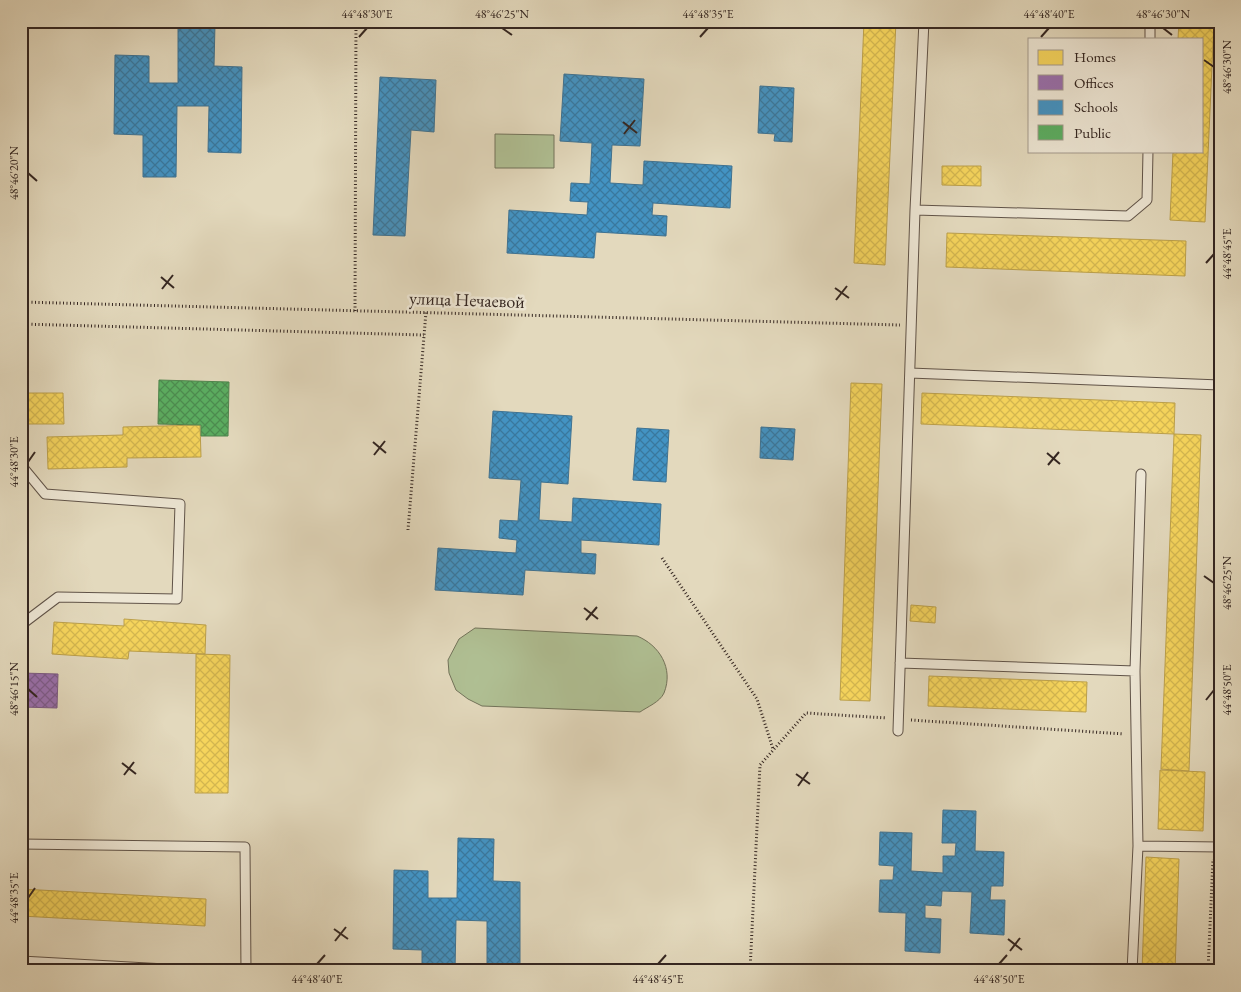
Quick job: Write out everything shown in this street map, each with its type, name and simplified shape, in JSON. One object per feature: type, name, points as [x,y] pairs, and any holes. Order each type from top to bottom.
[{"type":"lane","points":[[898,731],[915,210],[924,21]]},
{"type":"lane","points":[[1150,21],[1150,38]]},
{"type":"lane","points":[[915,210],[1128,216],[1147,200],[1148,152]]},
{"type":"lane","points":[[910,373],[1220,385]]},
{"type":"lane","points":[[21,465],[45,494],[180,504],[177,599],[58,597],[21,626]]},
{"type":"lane","points":[[1132,971],[1138,846],[1135,671],[1140,474]]},
{"type":"lane","points":[[900,662],[1135,671]]},
{"type":"lane","points":[[21,844],[245,846],[246,971]]},
{"type":"lane","points":[[1138,846],[1220,847]]},
{"type":"lane","points":[[21,961],[202,971]]},
{"type":"path","points":[[355,311],[356,21]]},
{"type":"path","points":[[21,45],[27,54],[21,317]]},
{"type":"path","name":"улица Нечаевой","points":[[21,302],[911,325]]},
{"type":"path","points":[[408,530],[426,312]]},
{"type":"path","points":[[21,324],[424,335]]},
{"type":"path","points":[[662,558],[757,699],[773,750]]},
{"type":"path","points":[[750,971],[760,765],[806,713],[1135,735]]},
{"type":"path","points":[[1213,863],[1220,863]]},
{"type":"green space","points":[[495,134],[554,135],[554,168],[495,168]]},
{"type":"green space","points":[[475,628],[637,636],[658,651],[666,666],[667,684],[662,696],[640,712],[482,706],[456,690],[449,673],[448,660],[459,639]]},
{"type":"building: Homes","points":[[864,21],[896,21],[885,265],[854,263]]},
{"type":"building: Homes","points":[[1179,21],[1214,21],[1205,222],[1170,220],[1173,152],[1204,152],[1204,38],[1178,38]]},
{"type":"building: Homes","points":[[942,166],[981,166],[981,186],[942,185]]},
{"type":"building: Homes","points":[[947,233],[1186,241],[1185,276],[946,267]]},
{"type":"building: Homes","points":[[851,383],[882,384],[870,701],[840,700]]},
{"type":"building: Homes","points":[[21,393],[63,393],[64,424],[21,424]]},
{"type":"building: Homes","points":[[922,393],[1175,403],[1174,434],[921,424]]},
{"type":"building: Homes","points":[[200,425],[201,457],[127,458],[127,467],[48,469],[47,437],[123,435],[123,427]]},
{"type":"building: Homes","points":[[1174,434],[1201,435],[1189,771],[1161,769]]},
{"type":"building: Homes","points":[[911,605],[936,607],[935,623],[910,621]]},
{"type":"building: Homes","points":[[124,619],[206,625],[205,654],[129,651],[128,659],[52,654],[54,622],[124,626]]},
{"type":"building: Homes","points":[[196,654],[230,655],[228,793],[195,793]]},
{"type":"building: Homes","points":[[929,676],[1087,682],[1086,712],[928,706]]},
{"type":"building: Homes","points":[[1160,770],[1205,772],[1203,831],[1158,829]]},
{"type":"building: Homes","points":[[21,796],[28,796],[28,823],[21,823]]},
{"type":"building: Homes","points":[[1146,857],[1179,859],[1175,971],[1142,971]]},
{"type":"building: Homes","points":[[21,889],[206,899],[205,926],[21,916]]},
{"type":"building: Offices","points":[[21,673],[58,674],[57,708],[21,707]]},
{"type":"building: Schools","points":[[178,23],[215,24],[214,66],[242,67],[241,153],[208,152],[209,106],[177,106],[176,177],[143,177],[143,135],[114,134],[115,55],[149,56],[149,83],[178,83]]},
{"type":"building: Schools","points":[[564,74],[644,79],[640,146],[612,145],[610,183],[643,185],[644,161],[732,166],[730,208],[653,203],[652,215],[667,216],[666,236],[596,232],[594,258],[507,253],[509,210],[587,215],[588,202],[570,201],[571,183],[590,184],[592,143],[560,141]]},
{"type":"building: Schools","points":[[380,77],[436,80],[434,132],[411,130],[405,236],[373,235]]},
{"type":"building: Schools","points":[[760,86],[794,88],[792,142],[774,141],[775,134],[758,133]]},
{"type":"building: Schools","points":[[493,411],[572,416],[568,484],[541,482],[539,520],[572,522],[573,498],[661,504],[659,545],[581,540],[581,553],[596,554],[595,574],[525,570],[523,595],[435,590],[438,548],[516,553],[517,540],[499,538],[500,520],[518,521],[521,480],[489,478]]},
{"type":"building: Schools","points":[[761,427],[795,429],[793,460],[760,458]]},
{"type":"building: Schools","points":[[637,428],[669,430],[666,482],[633,480]]},
{"type":"building: Schools","points":[[943,810],[976,811],[975,851],[1004,852],[1003,886],[991,886],[990,900],[1005,900],[1004,935],[970,933],[972,892],[942,891],[941,906],[925,905],[925,918],[941,919],[940,953],[905,951],[906,913],[879,912],[880,880],[893,880],[894,866],[879,865],[880,832],[912,833],[911,871],[943,873],[943,856],[955,856],[956,843],[942,843]]},
{"type":"building: Schools","points":[[458,838],[494,839],[493,881],[520,882],[520,967],[487,967],[487,921],[456,920],[455,971],[422,971],[422,950],[393,949],[394,870],[428,871],[428,898],[457,898]]},
{"type":"building: Public","points":[[159,380],[229,382],[228,436],[201,436],[201,425],[158,424]]}]
